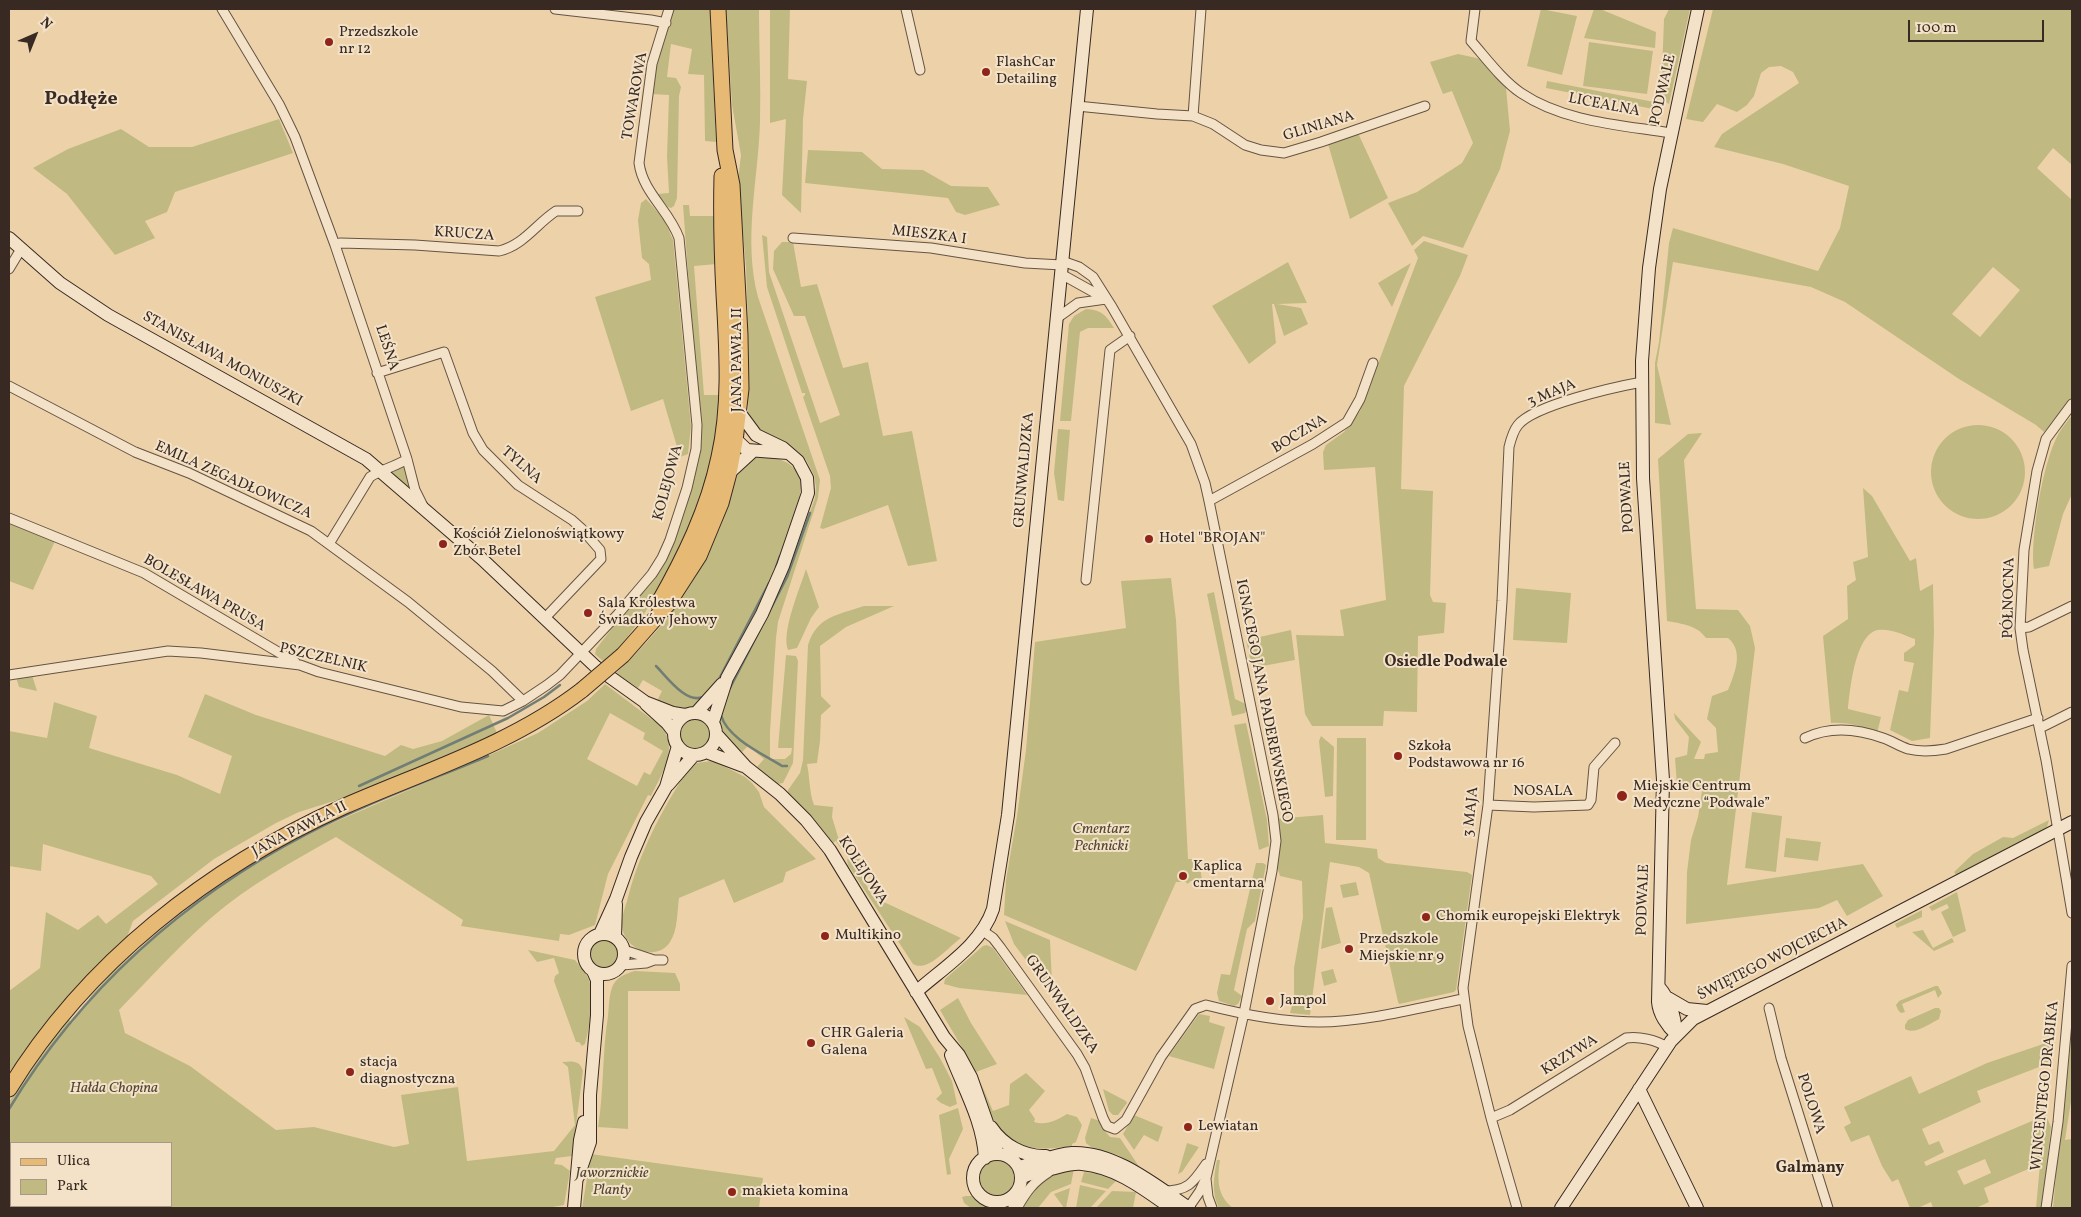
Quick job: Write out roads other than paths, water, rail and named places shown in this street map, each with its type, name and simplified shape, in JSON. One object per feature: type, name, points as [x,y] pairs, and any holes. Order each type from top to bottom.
[{"type":"main road","name":"JANA PAWŁA II","points":[[9,1090],[55,1025],[104,970],[144,932],[200,888],[285,835],[345,806],[506,736],[542,718],[582,690],[622,655],[663,611],[689,574],[714,520],[729,473],[741,388],[732,185],[725,150],[718,9]]},
{"type":"main road","name":"JANA PAWŁA II","points":[[640,635],[679,566],[699,523],[720,454],[724,425],[727,365],[721,219],[722,170],[725,150]]},
{"type":"street","name":"LEŚNA","points":[[222,9],[279,104],[295,137],[380,372],[415,490],[423,506],[482,559],[580,653]]},
{"type":"street","points":[[555,9],[666,23]]},
{"type":"street","name":"TOWAROWA","points":[[646,188],[641,176],[639,163],[643,128],[652,64],[670,9]]},
{"type":"street","points":[[906,9],[920,70]]},
{"type":"street","name":"GRUNWALDZKA","points":[[916,992],[964,951],[983,931],[993,909],[1008,815],[1087,9]]},
{"type":"street","points":[[1193,116],[1201,9]]},
{"type":"street","name":"LICEALNA","points":[[1475,9],[1471,41],[1511,84],[1529,98],[1565,114],[1671,133]]},
{"type":"street","name":"PODWALE","points":[[1676,1034],[1669,1028],[1658,1008],[1663,780],[1644,508],[1642,382],[1649,268],[1658,198],[1698,9]]},
{"type":"street","name":"GLINIANA","points":[[1077,106],[1193,116],[1213,124],[1244,145],[1261,150],[1284,153],[1425,106]]},
{"type":"street","name":"KOLEJOWA","points":[[580,653],[652,574],[662,558],[687,488],[696,449],[697,425],[679,238],[668,216],[646,188]]},
{"type":"street","name":"KRUCZA","points":[[335,245],[340,243],[415,245],[499,251],[511,248],[521,241],[556,211],[578,211]]},
{"type":"street","name":"STANISŁAWA MONIUSZKI","points":[[9,238],[66,287],[108,315],[355,452],[423,506]]},
{"type":"street","name":"MIESZKA I","points":[[793,238],[931,248],[1062,267]]},
{"type":"street","points":[[9,269],[22,249]]},
{"type":"street","name":"IGNACEGO JANA PADEREWSKIEGO","points":[[1062,267],[1106,299]]},
{"type":"street","name":"IGNACEGO JANA PADEREWSKIEGO","points":[[1062,267],[1079,267],[1093,277],[1130,336],[1190,444],[1205,483],[1274,815],[1276,842],[1272,871],[1244,1013],[1206,1178],[1208,1197],[1212,1208]]},
{"type":"street","points":[[1057,318],[1078,303],[1106,299]]},
{"type":"street","points":[[1086,580],[1110,350],[1130,336]]},
{"type":"street","name":"TYLNA","points":[[380,372],[444,352],[473,432],[483,450],[518,484],[572,520],[600,550],[601,559],[544,619]]},
{"type":"street","name":"BOCZNA","points":[[1209,501],[1313,444],[1347,422],[1360,399],[1374,363]]},
{"type":"street","name":"3 MAJA","points":[[1517,1208],[1491,1118],[1463,999],[1488,805],[1511,440],[1517,426],[1541,411],[1600,390],[1642,382]]},
{"type":"street","name":"EMILA ZEGADŁOWICZA","points":[[9,386],[135,452],[188,473],[311,531],[422,613],[492,671],[523,701]]},
{"type":"street","name":"PÓŁNOCNA","points":[[2059,830],[2020,628],[2024,550],[2037,471],[2046,438],[2072,404]]},
{"type":"street","points":[[713,722],[727,678],[774,589],[793,541],[807,498],[808,487],[806,474],[798,461],[776,444],[756,435],[739,412]]},
{"type":"street","points":[[724,425],[735,441],[746,450],[790,454]]},
{"type":"street","points":[[720,454],[735,441],[756,435]]},
{"type":"street","points":[[729,473],[752,451]]},
{"type":"street","points":[[329,544],[370,477],[380,471],[396,467],[407,460]]},
{"type":"street","name":"BOLESŁAWA PRUSA","points":[[9,518],[144,573],[300,665]]},
{"type":"street","points":[[2020,628],[2029,627],[2072,606]]},
{"type":"street","name":"PSZCZELNIK","points":[[9,675],[168,651],[201,653],[300,665],[319,672],[461,707],[503,710],[523,701],[560,675],[580,653]]},
{"type":"street","points":[[580,653],[610,678],[645,702],[672,713],[706,715],[713,722],[717,735],[714,745],[700,754],[666,786]]},
{"type":"street","points":[[674,732],[679,719],[691,714],[727,678]]},
{"type":"street","points":[[645,702],[674,732],[678,746],[683,751],[700,754]]},
{"type":"street","points":[[1805,738],[1817,732],[1832,729],[1843,730],[1871,735],[1909,749],[1934,751],[2039,723],[2072,712]]},
{"type":"street","name":"KOLEJOWA","points":[[717,735],[746,767],[780,794],[806,820],[830,850],[944,1037],[959,1055],[972,1077],[998,1154]]},
{"type":"street","name":"NOSALA","points":[[1488,805],[1534,807],[1588,805],[1591,800],[1594,767],[1615,743]]},
{"type":"street","points":[[600,934],[616,899],[631,856],[666,786],[678,746]]},
{"type":"street","name":"KOLEJOWA","points":[[700,754],[746,767]]},
{"type":"street","name":"ŚWIĘTEGO WOJCIECHA","points":[[1561,1208],[1676,1034],[1693,1019],[2072,822]]},
{"type":"street","points":[[2059,830],[2072,913]]},
{"type":"street","points":[[615,937],[616,899]]},
{"type":"street","name":"GRUNWALDZKA","points":[[983,931],[993,938],[1000,947],[1078,1054],[1103,1118],[1107,1126],[1115,1129],[1126,1120],[1161,1057],[1195,1010],[1206,1005],[1244,1013]]},
{"type":"street","points":[[574,1208],[578,1177],[590,1142],[590,1095],[598,1014],[597,980],[587,965],[584,951],[592,938],[600,934],[608,934],[615,937],[624,950],[658,960],[622,965],[610,973],[601,974],[592,971]]},
{"type":"street","points":[[622,965],[624,950]]},
{"type":"street","name":"WINCENTEGO DRABIKA","points":[[2046,1208],[2058,1122],[2072,966]]},
{"type":"street","points":[[598,1014],[610,973]]},
{"type":"street","points":[[1659,987],[1668,998],[1676,1021],[1676,1034]]},
{"type":"street","points":[[1668,998],[1687,1008],[1707,1011]]},
{"type":"street","points":[[1244,1013],[1289,1020],[1321,1022],[1346,1020],[1463,999]]},
{"type":"street","name":"POLOWA","points":[[1769,1008],[1781,1058],[1828,1208]]},
{"type":"street","name":"KOLEJOWA","points":[[944,1037],[973,1108],[984,1147],[984,1158]]},
{"type":"street","name":"KRZYWA","points":[[1491,1118],[1510,1110],[1626,1038],[1637,1037],[1661,1043],[1667,1047]]},
{"type":"street","points":[[1639,1089],[1697,1208]]},
{"type":"street","points":[[986,1120],[995,1133],[1015,1150],[1057,1162],[1103,1168],[1126,1178],[1171,1208]]},
{"type":"street","points":[[1020,1172],[1039,1170],[1081,1153],[1105,1157],[1132,1170],[1186,1207]]},
{"type":"street","points":[[998,1154],[1008,1156],[1020,1172],[1020,1185],[1015,1205],[997,1205],[977,1191],[973,1178],[975,1169],[984,1158],[998,1154]]},
{"type":"street","name":"IGNACEGO JANA PADEREWSKIEGO","points":[[1185,1188],[1196,1179],[1209,1160]]},
{"type":"street","points":[[1015,1205],[1033,1184],[1057,1162]]},
{"type":"street","name":"IGNACEGO JANA PADEREWSKIEGO","points":[[1186,1207],[1196,1199],[1206,1178]]},
{"type":"street","points":[[1162,1190],[1185,1188],[1182,1198],[1186,1207]]},
{"type":"waterway","points":[[730,688],[787,577],[810,513]]},
{"type":"waterway","points":[[776,567],[780,556]]},
{"type":"waterway","points":[[718,681],[769,583]]},
{"type":"waterway","points":[[656,666],[677,688],[690,697],[703,697]]},
{"type":"waterway","points":[[359,786],[508,718],[544,697],[560,685]]},
{"type":"waterway","points":[[721,715],[730,731],[747,745],[782,766],[787,766]]},
{"type":"waterway","points":[[9,1109],[37,1066],[102,987],[139,951],[219,887],[262,859],[329,823],[488,756]]},
{"type":"place","name":"Przedszkole nr 12","points":[[329,42]]},
{"type":"place","name":"FlashCar Detailing","points":[[986,72]]},
{"type":"place","name":"Hotel \"BROJAN\"","points":[[1149,539]]},
{"type":"place","name":"Kościół Zielonoświątkowy Zbór Betel","points":[[443,544]]},
{"type":"place","name":"Sala Królestwa Świadków Jehowy","points":[[588,613]]},
{"type":"place","name":"Szkoła Podstawowa nr 16","points":[[1398,756]]},
{"type":"place","name":"Miejskie Centrum Medyczne “Podwale”","points":[[1622,796]]},
{"type":"place","name":"Kaplica cmentarna","points":[[1183,876]]},
{"type":"place","name":"Chomik europejski Elektryk","points":[[1426,917]]},
{"type":"place","name":"Multikino","points":[[825,936]]},
{"type":"place","name":"Przedszkole Miejskie nr 9","points":[[1349,949]]},
{"type":"place","name":"Jampol","points":[[1270,1001]]},
{"type":"place","name":"CHR Galeria Galena","points":[[811,1043]]},
{"type":"place","name":"stacja diagnostyczna","points":[[350,1072]]},
{"type":"place","name":"Lewiatan","points":[[1188,1127]]},
{"type":"place","name":"makieta komina","points":[[732,1192]]},
{"type":"district","name":"Podłęże","points":[[81,100]]},
{"type":"district","name":"Osiedle Podwale","points":[[1446,663]]},
{"type":"district","name":"Galmany","points":[[1810,1169]]},
{"type":"park label","name":"Cmentarz Pechnicki","points":[[1101,838]]},
{"type":"park label","name":"Hałda Chopina","points":[[114,1089]]},
{"type":"park label","name":"Jaworznickie Planty","points":[[612,1182]]}]
